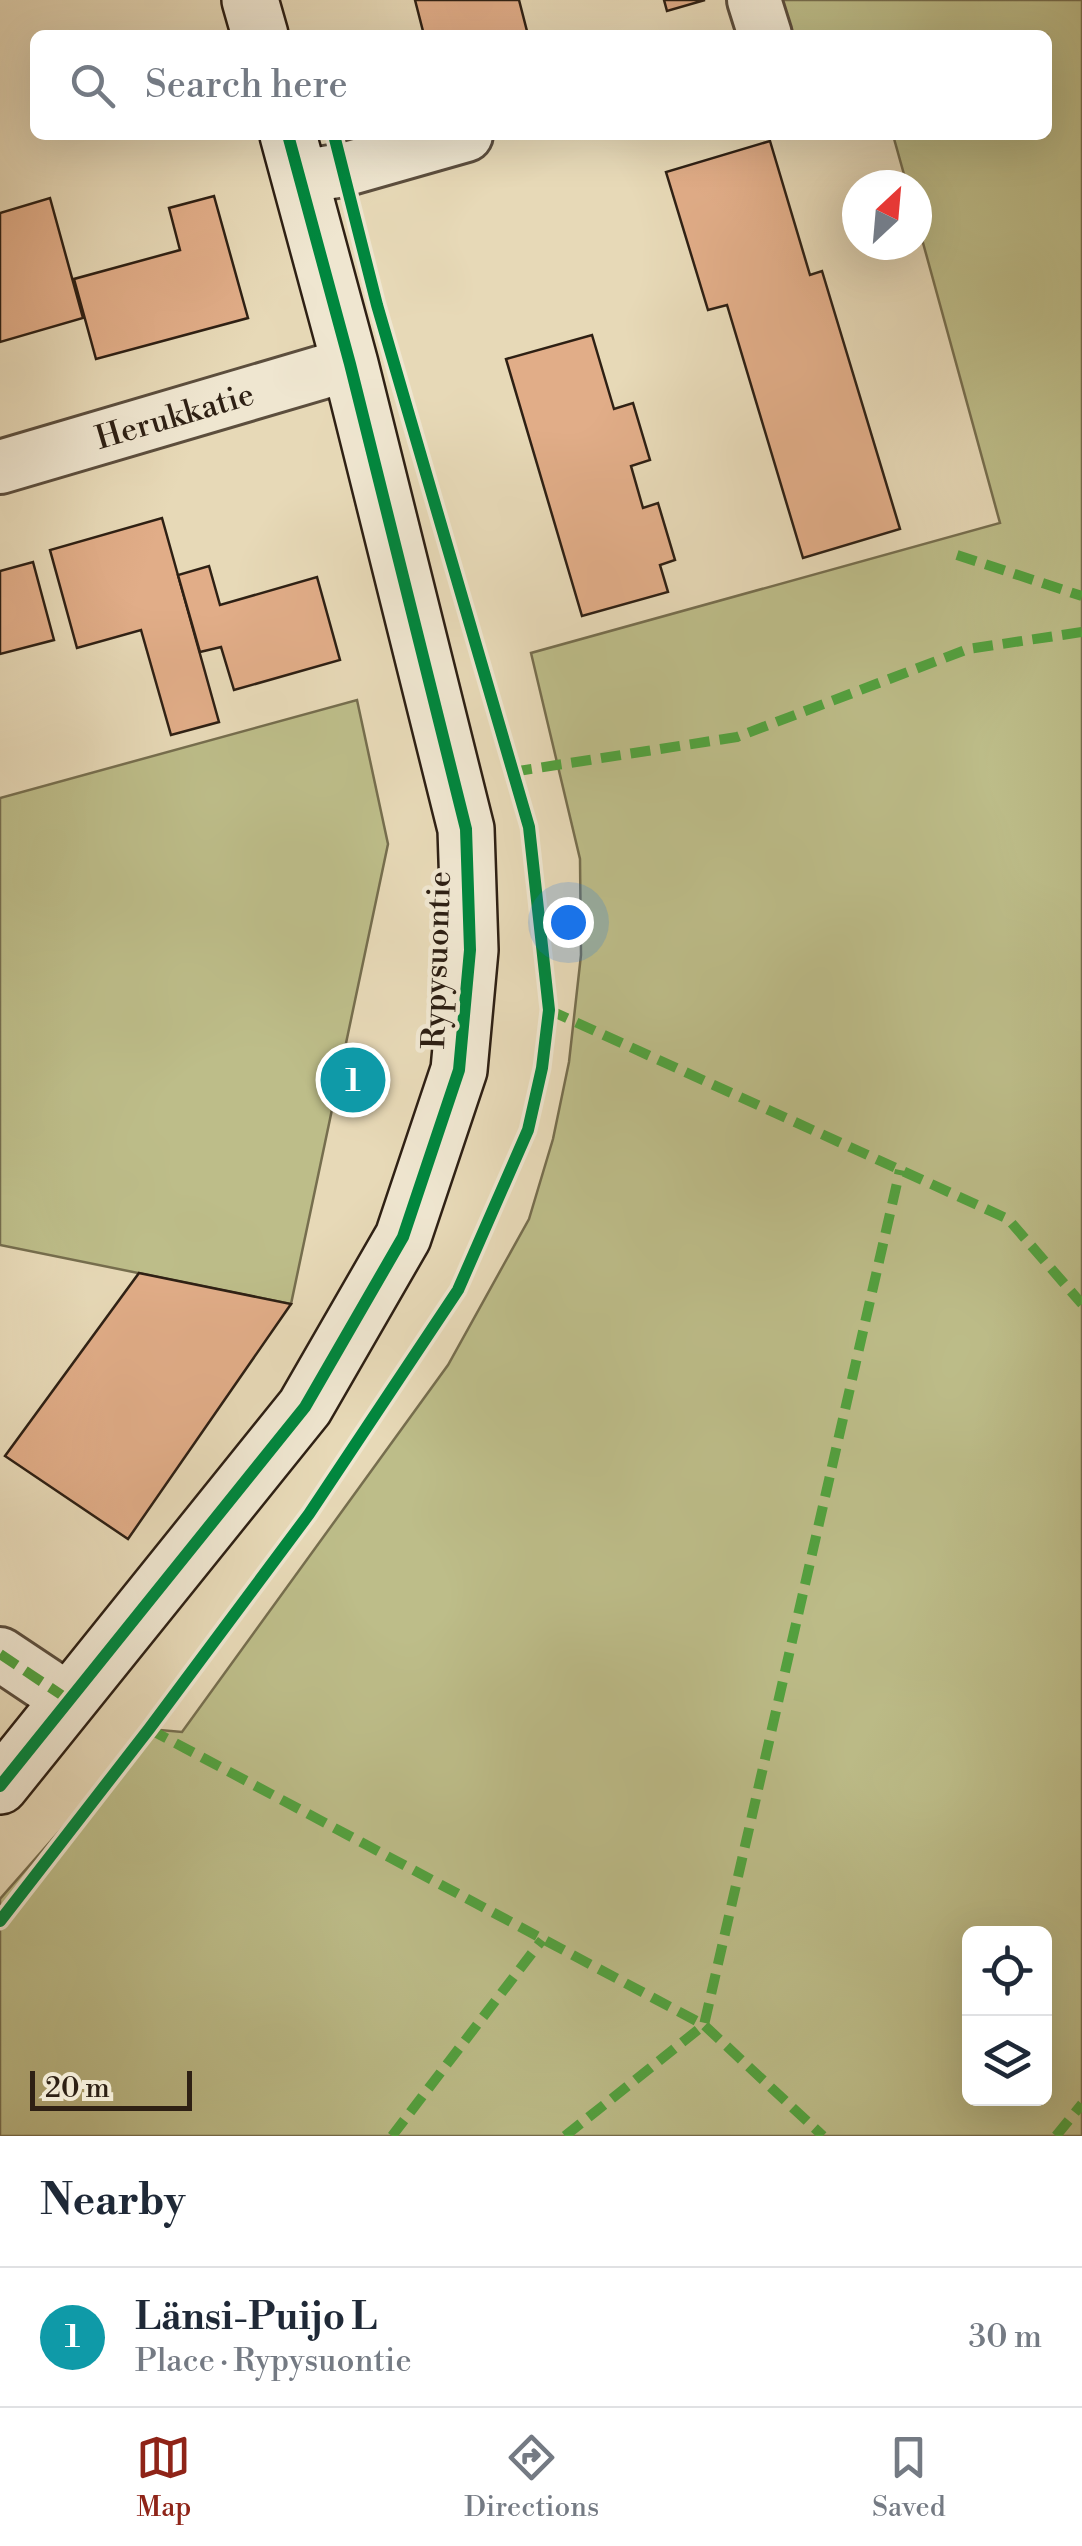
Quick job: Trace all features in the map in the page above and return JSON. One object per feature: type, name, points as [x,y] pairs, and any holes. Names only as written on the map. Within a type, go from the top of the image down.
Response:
[{"type":"street","points":[[250,0],[259,30]]},
{"type":"street","points":[[754,0],[763,30]]},
{"type":"street","points":[[294,156],[344,170],[449,140]]},
{"type":"street","name":"Rypysuontie","points":[[0,1786],[305,1407],[403,1237],[459,1070],[470,950],[466,830],[294,156]]},
{"type":"street","name":"Herukkatie","points":[[0,467],[350,364]]},
{"type":"street","points":[[0,1654],[69,1700]]},
{"type":"green space","points":[[781,0],[1082,0],[1082,2136],[0,2136],[0,1899],[149,1729],[182,1732],[448,1365],[529,1219],[553,1139],[569,1062],[581,955],[580,859],[531,653],[1000,523],[928,260],[932,260],[932,170],[903,170],[894,140],[1052,140],[1052,30],[789,30]]},
{"type":"green space","points":[[357,700],[388,844],[291,1304],[0,1245],[0,798]]},
{"type":"building","points":[[415,0],[519,0],[527,30],[423,30]]},
{"type":"building","points":[[664,0],[705,0],[667,11]]},
{"type":"building","points":[[770,141],[810,275],[822,271],[900,529],[803,558],[727,305],[708,310],[666,172]]},
{"type":"building","points":[[214,196],[248,318],[96,359],[74,279],[180,250],[169,208]]},
{"type":"building","points":[[50,198],[83,318],[0,342],[0,213]]},
{"type":"building","points":[[592,335],[614,409],[633,403],[650,460],[631,466],[643,508],[658,503],[675,560],[660,565],[668,592],[582,616],[506,359]]},
{"type":"building","points":[[162,518],[219,722],[171,735],[141,630],[77,648],[50,550]]},
{"type":"building","points":[[33,562],[54,640],[0,654],[0,571]]},
{"type":"building","points":[[209,566],[220,605],[317,577],[340,660],[234,690],[221,647],[200,652],[178,575]]},
{"type":"building","points":[[351,1061],[366,1064],[355,1099],[341,1095]]},
{"type":"building","points":[[139,1273],[291,1304],[128,1539],[5,1456]]},
{"type":"marked path","points":[[957,555],[1082,596]]},
{"type":"marked path","points":[[512,772],[737,737],[968,649],[1082,632]]},
{"type":"marked path","points":[[549,1010],[1008,1219],[1082,1304]]},
{"type":"marked path","points":[[565,2136],[704,2025],[900,1170]]},
{"type":"marked path","points":[[0,1654],[69,1700]]},
{"type":"marked path","points":[[149,1729],[704,2025],[823,2136]]},
{"type":"marked path","points":[[392,2136],[542,1940]]},
{"type":"marked path","points":[[1056,2136],[1082,2104]]},
{"type":"cycle path","points":[[0,1786],[305,1407],[403,1237],[459,1070],[470,950],[466,829],[350,364],[289,140]]},
{"type":"cycle path","points":[[0,1921],[309,1514],[458,1290],[528,1130],[542,1068],[549,1010],[529,827],[377,305],[335,140]]},
{"type":"place","name":"Länsi-Puijo L","points":[[353,1080]]}]
